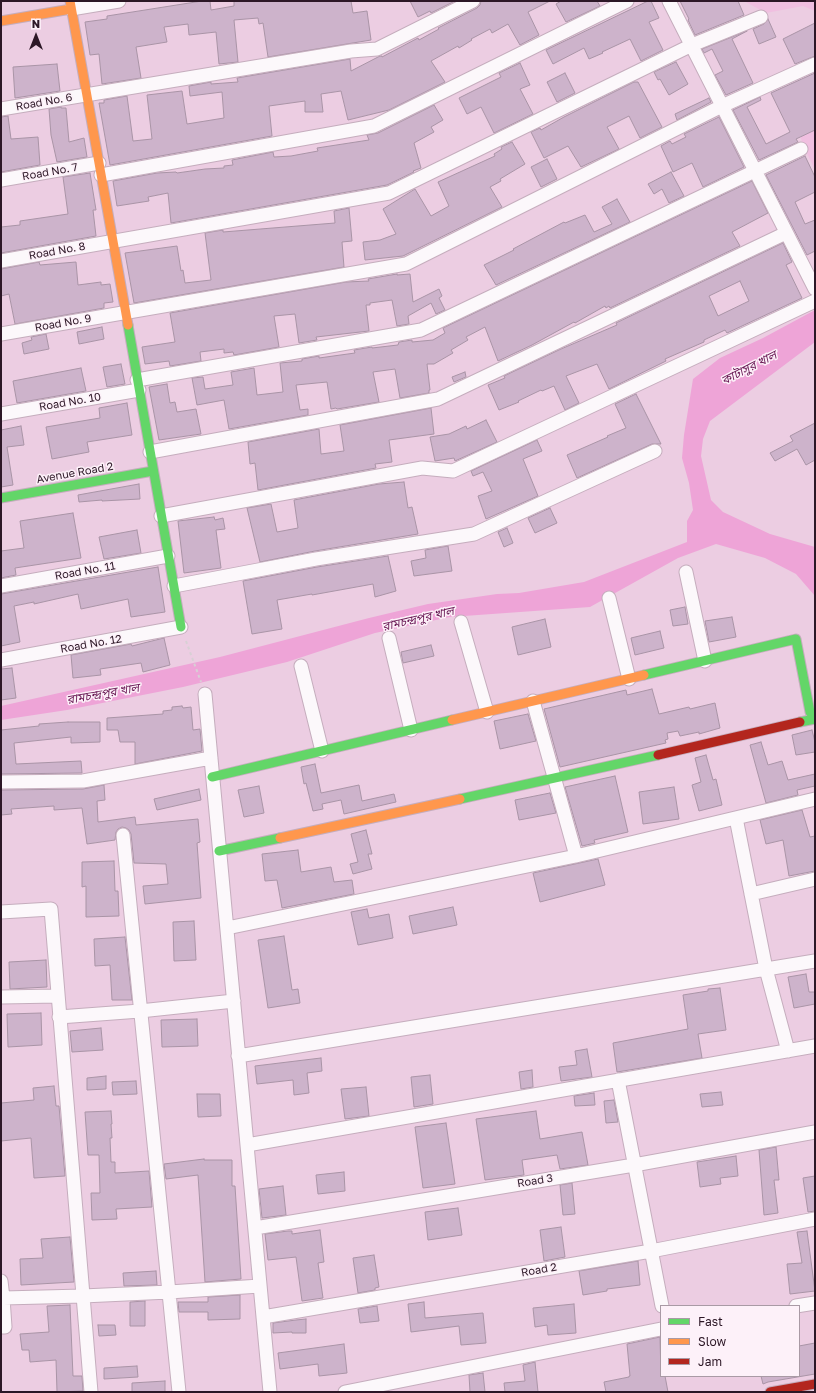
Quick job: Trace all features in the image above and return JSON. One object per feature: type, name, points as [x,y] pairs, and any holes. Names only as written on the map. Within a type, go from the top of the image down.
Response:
[{"type":"street","points":[[1,21],[71,5],[119,1]]},
{"type":"street","name":"Road No. 6","points":[[1,109],[351,51],[377,49],[473,1]]},
{"type":"street","name":"Road No. 7","points":[[1,180],[100,169],[374,126],[627,1]]},
{"type":"street","points":[[669,1],[815,290]]},
{"type":"street","points":[[71,5],[181,627]]},
{"type":"street","name":"Road No. 8","points":[[1,261],[390,193],[692,45],[761,16]]},
{"type":"street","name":"Road No. 9","points":[[1,334],[406,264],[722,106],[815,64]]},
{"type":"street","name":"Road No. 10","points":[[1,414],[138,385],[421,330],[801,149]]},
{"type":"street","points":[[150,452],[438,399],[786,233]]},
{"type":"street","points":[[161,516],[422,468],[453,471],[815,301]]},
{"type":"street","points":[[174,586],[316,559],[474,534],[655,451]]},
{"type":"street","name":"Avenue Road 2","points":[[1,498],[153,471]]},
{"type":"street","name":"Road No. 11","points":[[1,586],[168,556]]},
{"type":"street","points":[[686,572],[705,661]]},
{"type":"street","points":[[609,598],[628,678]]},
{"type":"street","points":[[461,622],[487,712]]},
{"type":"street","name":"Road No. 12","points":[[1,660],[181,627]]},
{"type":"street","points":[[389,638],[411,730]]},
{"type":"street","points":[[212,777],[796,639],[810,712],[815,718],[555,778],[219,851]]},
{"type":"street","points":[[301,666],[322,751]]},
{"type":"street","points":[[205,694],[270,1392]]},
{"type":"street","points":[[534,701],[576,856]]},
{"type":"street","points":[[1,782],[83,781],[211,758]]},
{"type":"street","points":[[227,928],[576,856],[815,799]]},
{"type":"street","points":[[736,818],[766,969],[788,1051]]},
{"type":"street","points":[[123,835],[179,1392]]},
{"type":"street","points":[[751,894],[815,879]]},
{"type":"street","points":[[1,912],[51,909],[91,1392]]},
{"type":"street","points":[[238,1056],[815,961]]},
{"type":"street","points":[[1,997],[58,996]]},
{"type":"street","points":[[59,1017],[140,1011],[234,1001]]},
{"type":"street","points":[[247,1145],[815,1046]]},
{"type":"street","points":[[618,1080],[662,1305]]},
{"type":"street","name":"Road 3","points":[[255,1228],[634,1165],[815,1132]]},
{"type":"street","name":"Road 2","points":[[263,1317],[651,1251],[815,1219]]},
{"type":"street","points":[[1,1281],[4,1327],[1,1327]]},
{"type":"street","points":[[3,1298],[169,1292],[260,1286]]},
{"type":"street","points":[[800,1305],[815,1303]]},
{"type":"street","points":[[345,1392],[660,1329]]},
{"type":"street","points":[[770,1392],[815,1384]]},
{"type":"path","points":[[190,650],[205,694]]},
{"type":"shaded area","points":[[744,1],[815,1],[815,11],[803,6],[766,13]]},
{"type":"shaded area","points":[[815,74],[815,170],[803,145],[785,88]]},
{"type":"water","points":[[815,310],[815,342],[710,421],[703,439],[701,456],[711,500],[723,512],[770,534],[815,547],[815,596],[796,574],[765,558],[716,544],[678,558],[590,607],[450,617],[375,633],[287,662],[183,687],[67,710],[1,720],[1,706],[220,657],[428,604],[497,594],[519,593],[584,582],[687,542],[687,521],[693,510],[689,483],[682,458],[693,379],[720,358],[763,338]]},
{"type":"building","points":[[210,1],[211,10],[234,6],[234,1],[351,1],[353,13],[367,11],[371,40],[268,57],[263,23],[259,24],[258,18],[234,20],[238,62],[219,64],[216,32],[189,35],[188,24],[164,27],[167,42],[136,47],[141,78],[102,84],[99,54],[90,55],[85,22],[107,19],[107,16]]},
{"type":"building","points":[[410,1],[455,1],[431,13],[430,11],[418,17]]},
{"type":"building","points":[[481,1],[550,1],[528,12],[539,35],[520,45],[508,24],[492,33],[490,29],[471,39],[472,40],[459,48],[458,46],[431,61],[445,82],[389,110],[348,120],[341,91],[321,94],[323,112],[305,112],[305,101],[269,106],[272,136],[110,165],[99,103],[104,103],[104,100],[127,96],[133,141],[152,139],[147,95],[182,91],[187,124],[224,118],[222,92],[190,96],[189,86],[211,82],[211,84],[238,82],[237,78],[350,59],[351,71],[418,38],[419,40],[439,29],[438,28],[477,8]]},
{"type":"building","points":[[561,1],[597,1],[600,6],[566,22],[556,4]]},
{"type":"building","points":[[648,1],[651,1],[659,18],[649,22],[663,50],[641,61],[630,39],[589,59],[584,48],[553,64],[546,50]]},
{"type":"building","points":[[680,1],[738,1],[744,15],[695,35]]},
{"type":"building","points":[[768,19],[776,37],[759,44],[753,29],[764,24]]},
{"type":"building","points":[[815,23],[815,56],[795,64],[783,39]]},
{"type":"building","points":[[747,31],[732,39],[753,83],[726,95],[715,75],[723,71],[712,49],[704,53],[702,49]]},
{"type":"building","points":[[676,62],[688,84],[669,95],[660,79],[658,80],[654,72]]},
{"type":"building","points":[[520,63],[530,85],[520,89],[533,114],[494,133],[481,107],[467,114],[459,98],[501,77],[499,73]]},
{"type":"building","points":[[57,64],[60,91],[15,98],[13,67]]},
{"type":"building","points":[[565,73],[575,93],[557,102],[547,82]]},
{"type":"building","points":[[815,73],[815,130],[796,139],[798,142],[759,160],[733,110],[760,97],[761,100],[747,107],[766,144],[790,132],[771,93]]},
{"type":"building","points":[[634,82],[638,82],[662,127],[640,138],[629,116],[607,127],[619,149],[581,167],[568,146],[544,158],[531,132],[540,128],[541,130]]},
{"type":"building","points":[[709,98],[711,102],[677,120],[675,114]]},
{"type":"building","points":[[434,105],[443,120],[431,127],[434,132],[414,143],[421,168],[387,185],[171,223],[168,193],[148,197],[149,201],[117,206],[113,181],[157,173],[177,173],[224,168],[224,166],[233,165],[232,160],[273,152],[274,157],[291,156],[318,151],[317,148],[369,140],[367,135],[378,133]]},
{"type":"building","points":[[61,107],[66,108],[69,142],[84,138],[87,157],[57,162],[51,135],[49,109]]},
{"type":"building","points":[[8,116],[11,139],[38,137],[40,165],[1,172],[1,117]]},
{"type":"building","points":[[719,117],[744,167],[703,187],[692,163],[673,172],[661,146],[670,141],[672,144],[686,137],[684,134]]},
{"type":"building","points":[[512,142],[525,164],[490,187],[502,207],[403,256],[365,260],[363,242],[380,240],[396,234],[383,209],[415,189],[431,216],[449,206],[438,182],[495,156],[494,154],[502,149],[501,147]]},
{"type":"building","points":[[805,156],[815,177],[815,192],[795,202],[805,224],[815,220],[815,251],[807,255],[766,175]]},
{"type":"building","points":[[547,159],[557,179],[541,187],[531,167]]},
{"type":"building","points":[[671,172],[684,196],[669,203],[662,189],[654,194],[648,184]]},
{"type":"building","points":[[90,173],[96,210],[93,210],[96,236],[1,253],[1,227],[20,225],[20,221],[68,214],[63,177]]},
{"type":"building","points":[[752,181],[768,213],[732,232],[740,246],[610,308],[609,306],[606,308],[605,306],[575,323],[574,322],[532,345],[498,361],[485,327],[466,337],[468,340],[451,350],[453,353],[434,364],[427,364],[430,390],[429,393],[400,398],[395,369],[373,372],[379,402],[337,409],[331,409],[327,382],[296,385],[300,410],[308,409],[308,415],[229,429],[224,400],[197,405],[192,378],[203,377],[205,389],[233,385],[231,372],[254,368],[257,395],[283,392],[280,363],[302,361],[302,359],[319,356],[319,358],[355,353],[354,350],[398,345],[399,342],[412,340],[412,342],[433,340],[445,333],[443,328]]},
{"type":"building","points":[[617,199],[630,222],[496,285],[484,265],[564,222],[565,223],[585,215],[594,232],[612,224],[602,207]]},
{"type":"building","points":[[349,208],[352,241],[342,242],[344,267],[134,303],[125,253],[177,246],[181,271],[183,270],[185,283],[211,280],[205,233],[223,230],[223,232],[335,223],[334,211]]},
{"type":"building","points":[[783,243],[792,262],[786,265],[802,298],[727,333],[725,330],[704,340],[704,342],[665,359],[666,361],[609,389],[597,364],[566,376],[579,403],[565,410],[554,386],[542,391],[541,390],[518,401],[519,402],[499,410],[488,385],[505,378],[504,376],[561,349],[617,325],[616,323]],"holes":[[[740,281],[749,301],[718,316],[709,296]]]},
{"type":"building","points":[[39,262],[40,265],[76,262],[78,285],[101,282],[101,285],[110,284],[113,302],[104,303],[104,308],[15,324],[9,294],[1,296],[1,269]]},
{"type":"building","points":[[397,274],[410,274],[413,302],[439,289],[442,296],[439,298],[445,310],[436,314],[431,303],[408,316],[409,324],[397,326],[392,300],[370,303],[370,305],[366,305],[369,331],[316,337],[317,340],[299,343],[295,314],[274,316],[279,347],[234,355],[233,352],[224,353],[224,349],[200,352],[201,361],[170,366],[169,361],[145,364],[142,347],[175,342],[170,313],[346,282],[369,281],[368,279]]},
{"type":"building","points":[[102,327],[104,339],[79,344],[77,332]]},
{"type":"building","points":[[46,334],[49,349],[24,354],[22,343],[32,340],[31,337]]},
{"type":"building","points":[[121,364],[125,384],[107,387],[103,367]]},
{"type":"building","points":[[81,368],[86,391],[17,403],[13,381]]},
{"type":"building","points":[[465,372],[466,377],[454,382],[452,377]]},
{"type":"building","points":[[167,384],[170,403],[175,402],[177,412],[196,409],[201,434],[159,440],[149,387]]},
{"type":"building","points":[[636,394],[661,444],[652,444],[577,478],[567,455],[626,428],[615,404]]},
{"type":"building","points":[[127,403],[132,435],[87,442],[89,452],[52,459],[46,427],[100,418],[99,408]]},
{"type":"building","points":[[431,408],[434,434],[389,440],[392,462],[375,464],[376,468],[258,490],[255,463],[250,464],[248,442],[319,429],[321,454],[344,451],[340,425]]},
{"type":"building","points":[[486,420],[497,442],[455,461],[454,458],[435,461],[430,437],[449,434],[466,426],[467,429]]},
{"type":"building","points":[[815,423],[815,460],[806,465],[797,449],[775,461],[770,453],[793,441],[790,436]]},
{"type":"building","points":[[21,426],[24,445],[7,447],[13,485],[1,487],[1,430]]},
{"type":"building","points":[[537,440],[542,451],[523,459],[538,496],[486,519],[478,496],[492,491],[483,472],[473,476],[471,471]]},
{"type":"building","points":[[404,482],[408,508],[412,507],[418,534],[315,551],[260,562],[247,508],[271,504],[277,532],[298,528],[294,500],[379,484]]},
{"type":"building","points":[[139,484],[140,499],[79,502],[78,495]]},
{"type":"building","points":[[550,508],[557,523],[535,533],[528,518]]},
{"type":"building","points":[[73,513],[81,558],[15,568],[16,575],[1,578],[1,551],[24,548],[20,521]]},
{"type":"building","points":[[214,517],[215,520],[223,518],[225,529],[216,530],[221,568],[184,573],[178,521]]},
{"type":"building","points":[[507,528],[513,543],[504,547],[498,532]]},
{"type":"building","points":[[137,530],[141,553],[104,559],[99,537]]},
{"type":"building","points":[[448,546],[452,571],[414,576],[411,561],[426,558],[425,550]]},
{"type":"building","points":[[388,556],[396,591],[375,597],[373,584],[277,600],[282,629],[252,634],[243,581],[317,567]]},
{"type":"building","points":[[158,567],[165,612],[131,617],[128,599],[81,609],[78,594],[34,604],[34,602],[14,606],[20,642],[1,646],[1,594]]},
{"type":"building","points":[[685,607],[688,624],[673,626],[670,610]]},
{"type":"building","points":[[732,617],[736,637],[709,642],[705,621]]},
{"type":"building","points":[[545,619],[551,647],[518,655],[512,627]]},
{"type":"building","points":[[660,631],[664,648],[635,655],[631,638]]},
{"type":"building","points":[[164,638],[170,665],[143,672],[141,663],[100,669],[101,675],[73,678],[71,655],[131,644],[132,646]]},
{"type":"building","points":[[431,645],[434,656],[403,663],[401,652]]},
{"type":"building","points":[[12,668],[16,698],[1,700],[1,669]]},
{"type":"building","points":[[652,689],[659,714],[715,703],[720,728],[699,734],[699,732],[680,736],[678,731],[667,733],[668,739],[665,740],[666,743],[560,767],[544,709],[626,690],[627,695]]},
{"type":"building","points":[[182,706],[183,708],[191,707],[193,730],[200,729],[202,751],[135,764],[135,742],[120,742],[118,730],[107,730],[107,718],[163,714],[163,711],[172,710],[172,707]]},
{"type":"building","points":[[528,714],[536,741],[500,749],[494,721]]},
{"type":"building","points":[[100,722],[100,742],[71,743],[71,737],[14,743],[16,764],[81,761],[82,773],[1,774],[1,730],[39,726],[39,724]]},
{"type":"building","points":[[812,730],[815,742],[815,752],[796,755],[792,735]]},
{"type":"building","points":[[761,742],[768,765],[782,761],[788,780],[815,774],[815,786],[797,790],[798,795],[766,803],[750,745]]},
{"type":"building","points":[[706,755],[713,780],[716,779],[722,805],[699,811],[692,785],[701,782],[695,758]]},
{"type":"building","points":[[315,764],[321,793],[359,785],[362,801],[394,794],[396,802],[344,814],[341,800],[322,804],[323,809],[313,811],[306,783],[304,784],[301,767]]},
{"type":"building","points":[[615,776],[628,832],[594,840],[595,843],[582,846],[565,787]]},
{"type":"building","points":[[104,785],[105,800],[97,801],[98,822],[135,817],[136,825],[198,819],[200,842],[197,843],[201,898],[145,904],[143,886],[168,884],[166,864],[134,863],[131,834],[126,828],[122,827],[118,829],[115,840],[87,844],[82,808],[54,810],[54,806],[11,809],[12,814],[1,815],[1,790],[83,789]]},
{"type":"building","points":[[259,786],[264,813],[244,817],[238,790]]},
{"type":"building","points":[[674,787],[679,819],[643,824],[639,792]]},
{"type":"building","points":[[199,789],[201,800],[157,810],[154,799]]},
{"type":"building","points":[[550,793],[556,813],[519,820],[515,800]]},
{"type":"building","points":[[802,810],[810,837],[815,836],[815,871],[789,876],[783,840],[766,844],[760,820]]},
{"type":"building","points":[[366,830],[372,854],[368,854],[372,869],[353,874],[350,864],[358,862],[351,834]]},
{"type":"building","points":[[298,850],[301,872],[331,867],[334,882],[352,880],[354,894],[282,908],[277,880],[265,881],[262,854]]},
{"type":"building","points":[[598,859],[605,885],[540,902],[533,873]]},
{"type":"building","points":[[114,861],[115,891],[118,891],[119,916],[86,917],[86,886],[82,887],[82,862]]},
{"type":"building","points":[[453,907],[457,925],[413,934],[409,916]]},
{"type":"building","points":[[367,909],[369,918],[389,914],[393,938],[358,945],[351,912]]},
{"type":"building","points":[[194,921],[196,960],[174,961],[173,922]]},
{"type":"building","points":[[284,936],[292,990],[298,989],[300,1003],[268,1008],[258,940]]},
{"type":"building","points":[[125,937],[132,1000],[112,1000],[110,965],[95,966],[94,939]]},
{"type":"building","points":[[46,960],[47,987],[10,989],[9,962]]},
{"type":"building","points":[[806,974],[809,992],[815,992],[815,1004],[794,1008],[788,977]]},
{"type":"building","points":[[720,988],[726,1030],[698,1034],[702,1058],[617,1072],[613,1043],[688,1029],[683,995],[708,991],[708,989]]},
{"type":"building","points":[[41,1013],[42,1045],[8,1047],[7,1014]]},
{"type":"building","points":[[197,1019],[198,1046],[162,1047],[161,1020]]},
{"type":"building","points":[[101,1028],[103,1050],[72,1052],[70,1031]]},
{"type":"building","points":[[587,1049],[592,1077],[561,1081],[559,1067],[577,1065],[575,1051]]},
{"type":"building","points":[[321,1058],[322,1071],[307,1073],[309,1093],[294,1095],[293,1080],[257,1084],[255,1066]]},
{"type":"building","points":[[532,1070],[533,1087],[521,1089],[519,1072]]},
{"type":"building","points":[[430,1075],[433,1104],[414,1107],[411,1077]]},
{"type":"building","points":[[106,1076],[106,1089],[87,1090],[87,1078]]},
{"type":"building","points":[[136,1081],[137,1094],[113,1095],[112,1082]]},
{"type":"building","points":[[54,1086],[56,1106],[59,1106],[65,1176],[34,1178],[31,1138],[1,1141],[1,1103],[34,1100],[33,1088]]},
{"type":"building","points":[[366,1087],[369,1116],[345,1119],[341,1089]]},
{"type":"building","points":[[721,1092],[723,1105],[702,1107],[700,1094]]},
{"type":"building","points":[[594,1093],[595,1105],[575,1106],[574,1096]]},
{"type":"building","points":[[197,1094],[220,1094],[221,1116],[198,1117]]},
{"type":"building","points":[[614,1100],[618,1122],[606,1123],[604,1101]]},
{"type":"building","points":[[111,1111],[111,1162],[115,1162],[115,1173],[149,1171],[152,1207],[116,1209],[117,1219],[92,1220],[91,1193],[100,1193],[99,1155],[88,1155],[85,1112]]},
{"type":"building","points":[[536,1111],[540,1139],[582,1132],[588,1165],[560,1169],[557,1155],[522,1160],[524,1175],[485,1180],[476,1119]]},
{"type":"building","points":[[446,1123],[455,1184],[423,1188],[415,1127]]},
{"type":"building","points":[[776,1147],[779,1180],[774,1180],[778,1213],[764,1215],[759,1150]]},
{"type":"building","points":[[736,1156],[738,1176],[720,1178],[721,1184],[700,1187],[697,1162]]},
{"type":"building","points":[[204,1159],[232,1160],[232,1186],[235,1186],[241,1279],[205,1282],[198,1175],[166,1179],[164,1164]]},
{"type":"building","points":[[344,1172],[345,1191],[318,1194],[316,1175]]},
{"type":"building","points":[[815,1176],[815,1211],[808,1212],[803,1178]]},
{"type":"building","points":[[572,1183],[575,1214],[563,1215],[560,1185]]},
{"type":"building","points":[[283,1186],[286,1215],[262,1218],[259,1189]]},
{"type":"building","points":[[458,1208],[462,1235],[428,1240],[425,1212]]},
{"type":"building","points":[[561,1227],[565,1257],[544,1261],[540,1230]]},
{"type":"building","points":[[320,1230],[324,1262],[318,1263],[323,1298],[302,1301],[296,1257],[268,1260],[265,1234],[292,1231],[292,1234]]},
{"type":"building","points":[[807,1231],[815,1291],[790,1294],[787,1264],[802,1263],[797,1232]]},
{"type":"building","points":[[70,1237],[74,1282],[21,1285],[20,1259],[43,1258],[41,1239]]},
{"type":"building","points":[[374,1255],[379,1287],[375,1288],[375,1290],[358,1293],[353,1258]]},
{"type":"building","points":[[638,1261],[640,1285],[607,1289],[607,1291],[583,1295],[579,1271]]},
{"type":"building","points":[[156,1271],[157,1285],[124,1286],[123,1273]]},
{"type":"building","points":[[240,1295],[240,1319],[208,1320],[208,1312],[179,1312],[178,1302],[208,1302],[208,1297]]},
{"type":"building","points":[[145,1301],[145,1326],[130,1326],[130,1302]]},
{"type":"building","points":[[424,1302],[425,1318],[483,1313],[486,1343],[461,1345],[459,1326],[411,1332],[408,1304]]},
{"type":"building","points":[[574,1304],[576,1333],[548,1335],[547,1325],[535,1327],[533,1308]]},
{"type":"building","points":[[70,1305],[73,1376],[82,1376],[83,1391],[57,1392],[56,1360],[30,1362],[29,1350],[22,1350],[20,1334],[49,1332],[47,1306]]},
{"type":"building","points":[[377,1306],[379,1321],[360,1323],[358,1309]]},
{"type":"building","points":[[306,1319],[306,1333],[273,1333],[273,1323]]},
{"type":"building","points":[[98,1325],[115,1325],[116,1335],[99,1336]]},
{"type":"building","points":[[660,1337],[660,1377],[665,1377],[668,1392],[606,1392],[604,1382],[630,1376],[627,1344]]},
{"type":"building","points":[[815,1343],[815,1374],[800,1377],[800,1346]]},
{"type":"building","points":[[344,1344],[347,1373],[319,1376],[318,1364],[280,1369],[278,1353]]},
{"type":"building","points":[[535,1362],[538,1392],[505,1392],[504,1383],[525,1381],[523,1365]]},
{"type":"building","points":[[137,1366],[138,1377],[104,1379],[104,1368]]},
{"type":"building","points":[[483,1373],[485,1392],[470,1392],[469,1375]]},
{"type":"building","points":[[761,1377],[797,1377],[768,1382],[763,1384]]},
{"type":"building","points":[[165,1381],[165,1392],[132,1392],[132,1383]]},
{"type":"traffic: fast","points":[[128,325],[181,627]]},
{"type":"traffic: fast","points":[[1,498],[153,471]]},
{"type":"traffic: fast","points":[[644,675],[796,639],[810,712],[815,719],[800,722]]},
{"type":"traffic: fast","points":[[212,777],[452,720]]},
{"type":"traffic: fast","points":[[460,799],[658,755]]},
{"type":"traffic: fast","points":[[219,851],[280,838]]},
{"type":"traffic: slow","points":[[70,1],[128,325]]},
{"type":"traffic: slow","points":[[1,21],[71,9]]},
{"type":"traffic: slow","points":[[452,720],[644,675]]},
{"type":"traffic: slow","points":[[280,838],[460,799]]},
{"type":"traffic: jam","points":[[658,755],[800,722]]},
{"type":"traffic: jam","points":[[770,1392],[815,1384]]},
{"type":"water label","name":"কাটাসুর খাল","points":[[749,368]]},
{"type":"water label","name":"রামচন্দ্রপুর খাল","points":[[418,619]]},
{"type":"water label","name":"রামচন্দ্রপুর খাল","points":[[103,694]]}]
